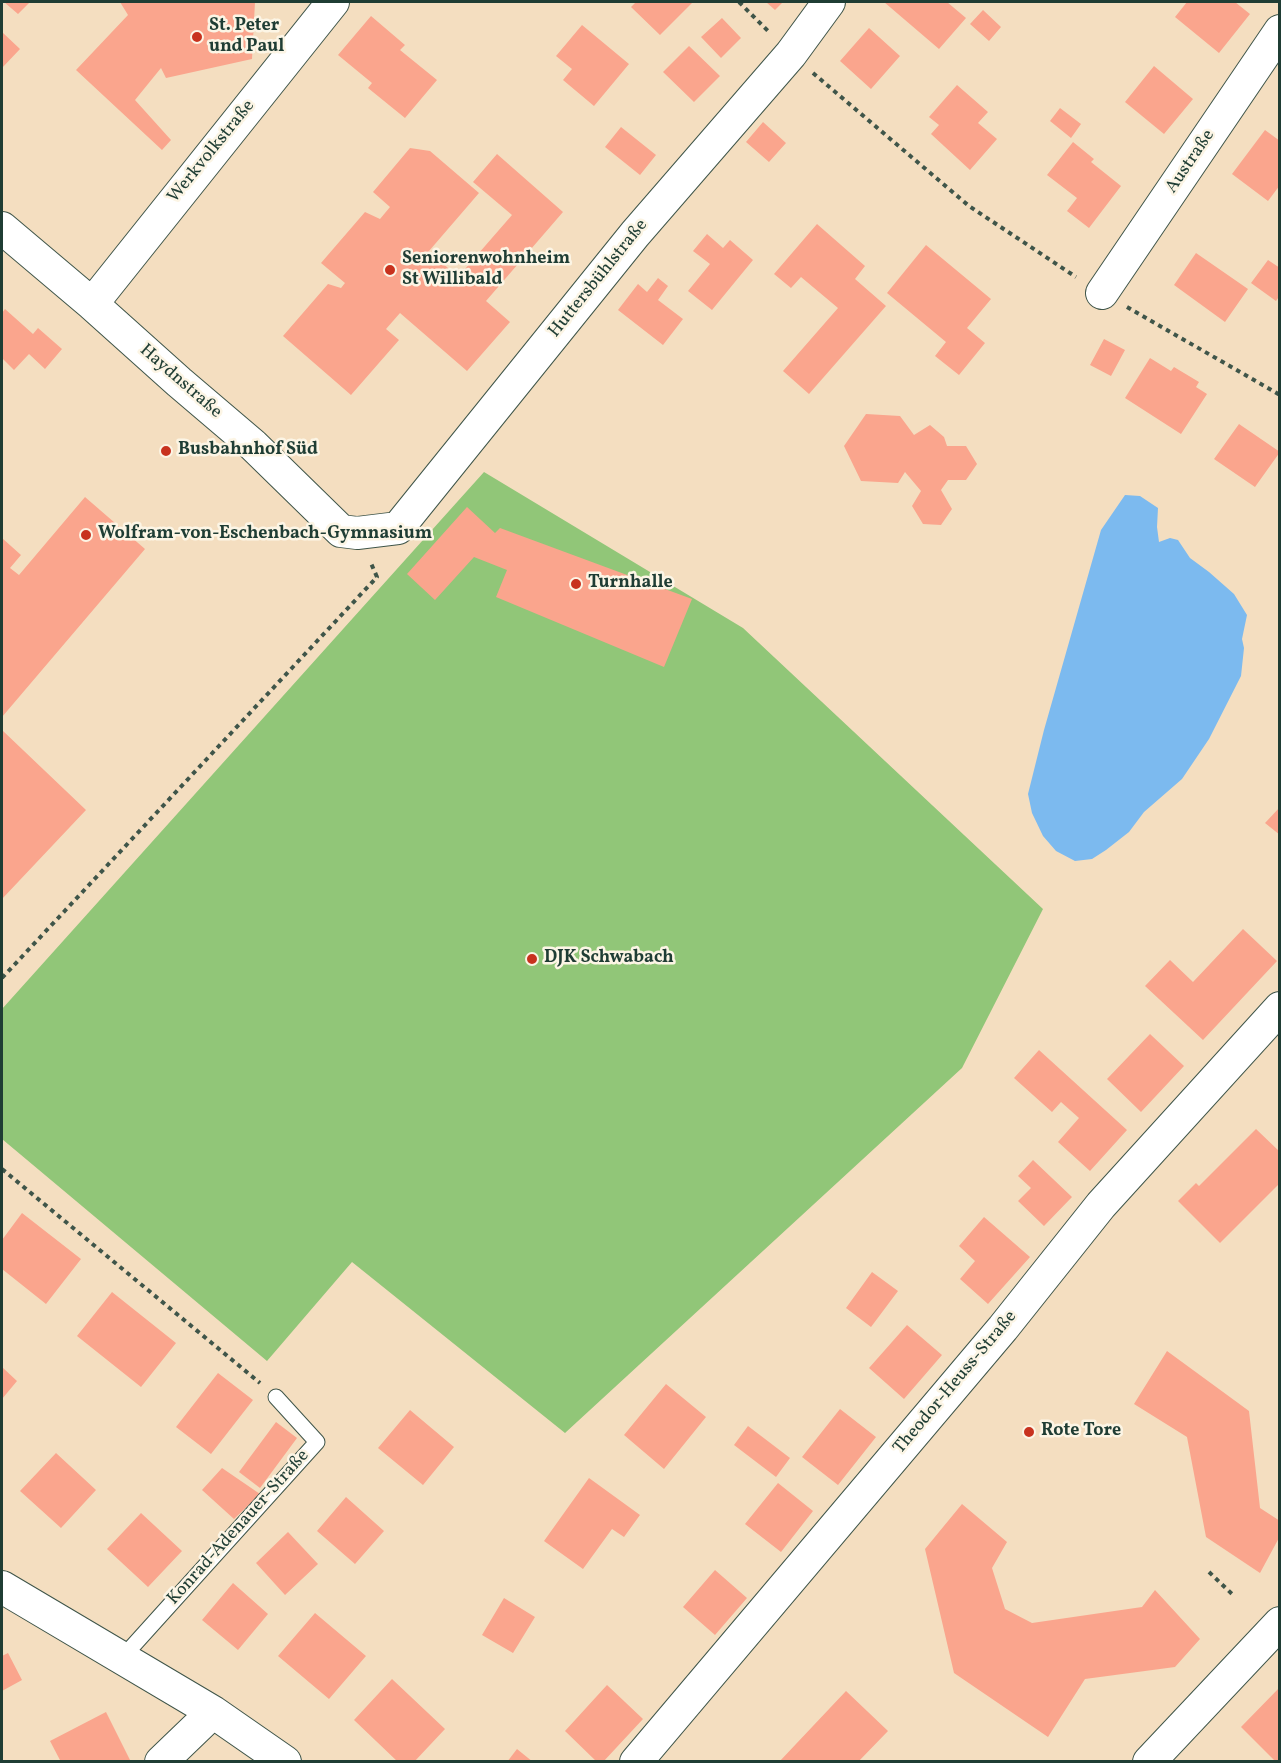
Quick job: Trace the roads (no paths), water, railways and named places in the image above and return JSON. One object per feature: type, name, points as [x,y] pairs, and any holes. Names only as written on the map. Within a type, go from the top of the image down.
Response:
[{"type":"street","name":"Werkvolkstraße","points":[[92,304],[333,2]]},
{"type":"street","name":"Huttersbühlstraße","points":[[357,533],[398,528],[635,234],[791,54],[829,2]]},
{"type":"street","name":"Austraße","points":[[1102,293],[1280,31]]},
{"type":"street","name":"Haydnstraße","points":[[2,228],[253,445],[341,531],[357,533]]},
{"type":"street","name":"Theodor-Heuss-Straße","points":[[636,1761],[1003,1328],[1101,1205],[1280,1008]]},
{"type":"street","points":[[2,1587],[213,1712],[285,1761]]},
{"type":"street","points":[[1149,1761],[1280,1623]]},
{"type":"street","points":[[161,1761],[213,1712]]},
{"type":"lane","name":"Konrad-Adenauer-Straße","points":[[122,1658],[316,1442],[276,1397]]},
{"type":"water","points":[[1125,495],[1140,496],[1158,508],[1159,542],[1170,538],[1178,540],[1190,558],[1234,594],[1247,615],[1242,639],[1244,648],[1241,676],[1209,739],[1182,779],[1144,812],[1129,832],[1106,850],[1092,859],[1075,861],[1056,851],[1043,836],[1032,813],[1028,794],[1101,530]]},
{"type":"place","name":"St. Peter und Paul","points":[[197,37]]},
{"type":"place","name":"Seniorenwohnheim St Willibald","points":[[390,270]]},
{"type":"place","name":"Busbahnhof Süd","points":[[166,451]]},
{"type":"place","name":"Wolfram-von-Eschenbach-Gymnasium","points":[[86,535]]},
{"type":"place","name":"Turnhalle","points":[[576,584]]},
{"type":"place","name":"DJK Schwabach","points":[[532,959]]},
{"type":"place","name":"Rote Tore","points":[[1029,1432]]}]
